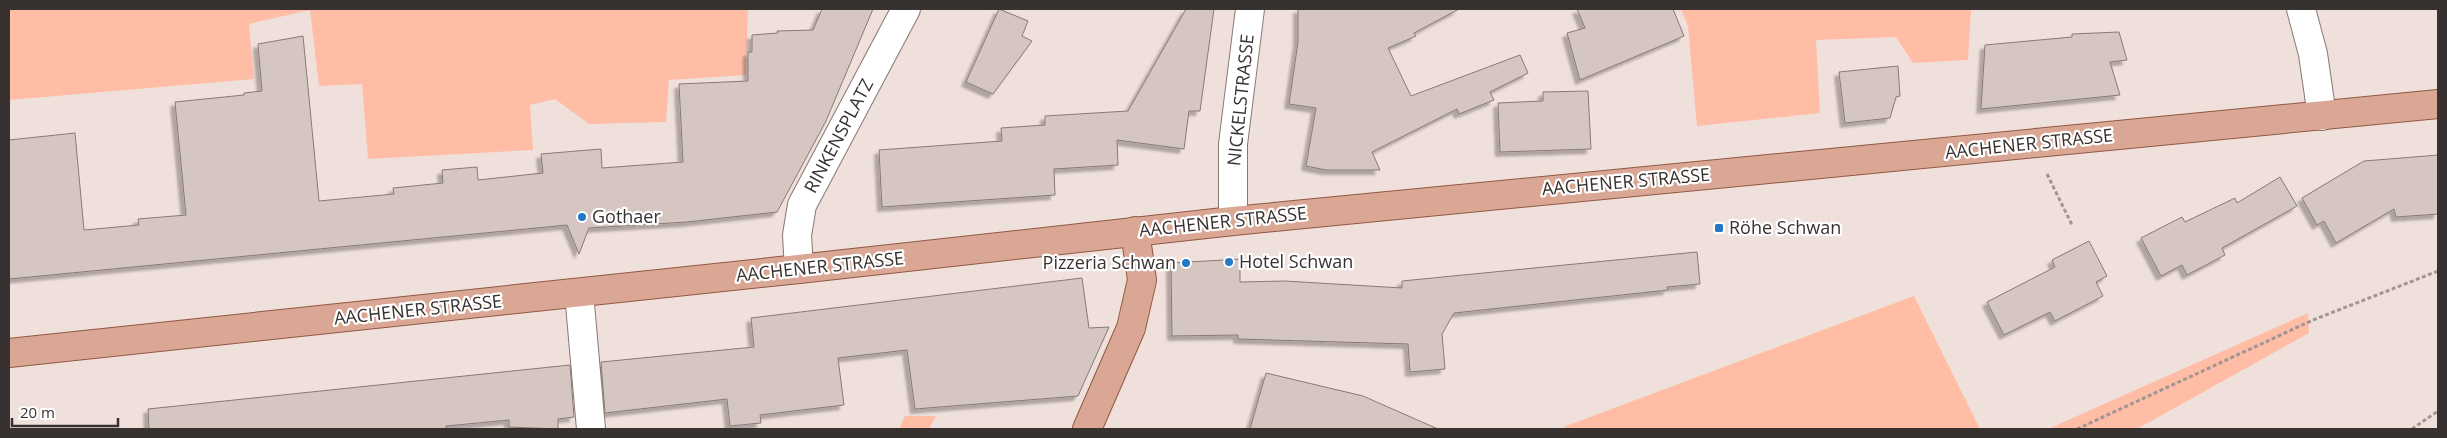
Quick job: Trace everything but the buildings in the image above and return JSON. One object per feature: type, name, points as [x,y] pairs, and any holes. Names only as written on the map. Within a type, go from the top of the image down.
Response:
[{"type":"main road","name":"AACHENER STRASSE","points":[[9,353],[799,270],[1233,220],[2438,104]]},
{"type":"main road","points":[[1087,429],[1131,328],[1142,280],[1135,232]]},
{"type":"street","name":"RINKENSPLATZ","points":[[799,270],[797,235],[802,205],[906,9]]},
{"type":"street","name":"NICKELSTRASSE","points":[[1233,220],[1233,144],[1250,9]]},
{"type":"street","points":[[2301,9],[2313,54],[2322,116]]},
{"type":"street","points":[[579,293],[591,429]]},
{"type":"path","points":[[2047,179],[2072,225]]},
{"type":"path","points":[[2077,429],[2313,320],[2438,271]]},
{"type":"path","points":[[2412,429],[2438,412]]},
{"type":"shaded area","points":[[9,9],[748,9],[746,75],[669,80],[666,122],[589,124],[555,99],[530,105],[533,150],[368,159],[362,84],[319,86],[310,10],[249,24],[254,79],[9,100]]},
{"type":"shaded area","points":[[1681,9],[1971,9],[1968,60],[1913,63],[1896,37],[1816,40],[1820,113],[1697,126],[1688,26]]},
{"type":"shaded area","points":[[1914,296],[1980,429],[1562,429],[1566,426]]},
{"type":"shaded area","points":[[2308,313],[2309,333],[2137,429],[2048,429]]},
{"type":"shaded area","points":[[905,416],[936,416],[929,429],[899,429]]},
{"type":"place","name":"Gothaer","points":[[582,217]]},
{"type":"place","name":"Röhe Schwan","points":[[1719,228]]},
{"type":"place","name":"Hotel Schwan","points":[[1229,262]]},
{"type":"place","name":"Pizzeria Schwan","points":[[1186,263]]}]
